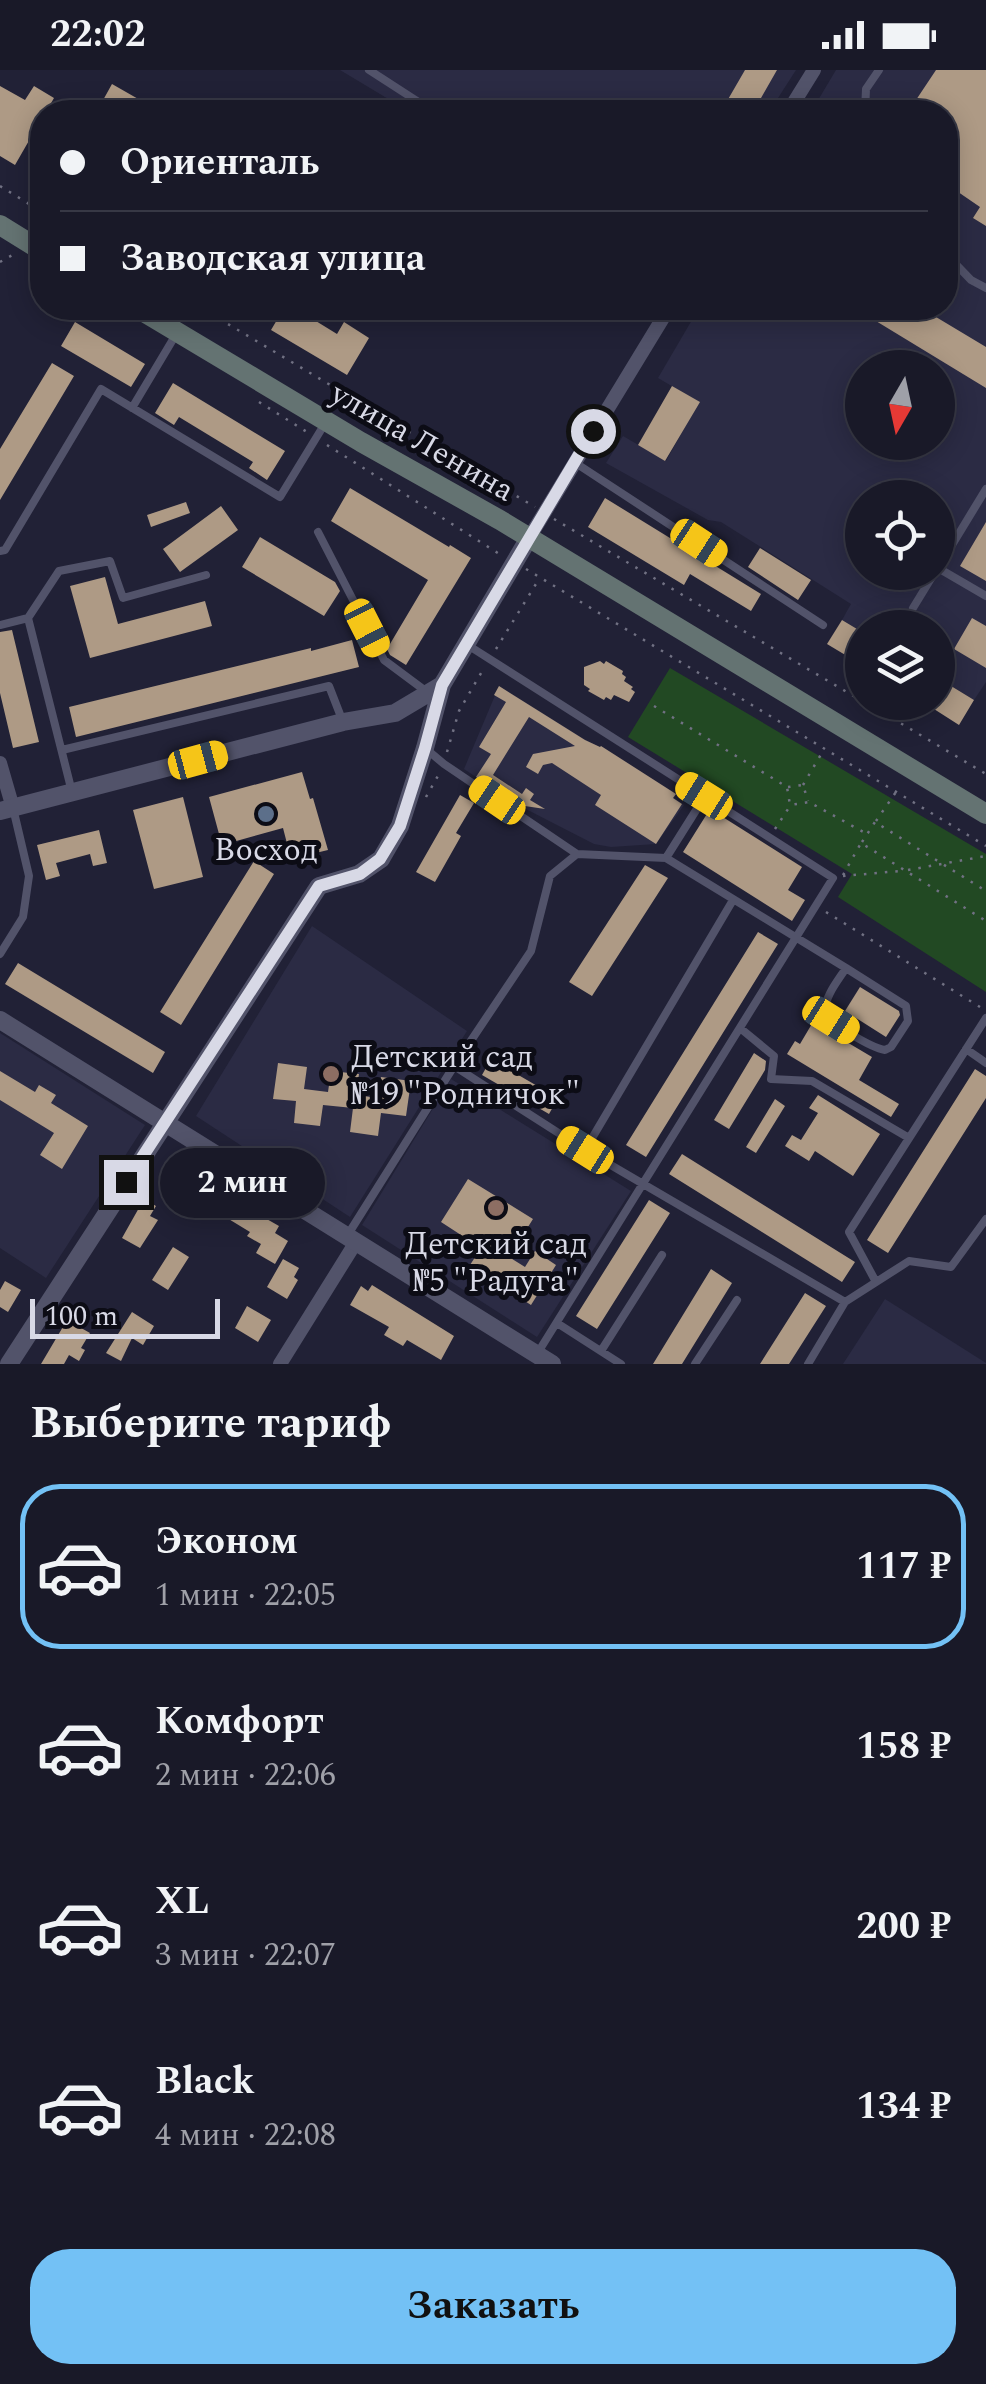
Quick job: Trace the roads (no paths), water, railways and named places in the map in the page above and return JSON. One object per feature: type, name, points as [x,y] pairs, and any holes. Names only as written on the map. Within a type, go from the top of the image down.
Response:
[{"type":"main road","points":[[0,226],[30,244]]},
{"type":"main road","name":"улица Ленина","points":[[150,320],[178,332],[322,430],[529,538],[986,814]]},
{"type":"street","points":[[795,100],[814,70]]},
{"type":"street","points":[[1,770],[6,810],[343,722],[394,713],[434,688],[466,644],[662,320]]},
{"type":"street","points":[[9,1364],[319,886],[360,874],[380,859],[400,826],[425,748],[434,688]]},
{"type":"street","points":[[0,1020],[66,1068],[164,1122],[546,1361]]},
{"type":"street","points":[[280,1364],[351,1239]]},
{"type":"lane","points":[[369,70],[415,100]]},
{"type":"lane","points":[[866,100],[866,89],[878,70]]},
{"type":"lane","points":[[958,267],[970,280],[986,288]]},
{"type":"lane","points":[[132,408],[178,332]]},
{"type":"lane","points":[[0,550],[5,550],[101,390],[280,497],[322,430]]},
{"type":"lane","points":[[574,462],[823,624]]},
{"type":"lane","points":[[955,540],[986,489]]},
{"type":"lane","points":[[318,532],[384,660],[434,688]]},
{"type":"lane","points":[[0,625],[28,618],[58,571],[110,561],[123,598],[206,575]]},
{"type":"lane","points":[[955,579],[986,596]]},
{"type":"lane","points":[[913,608],[924,590]]},
{"type":"lane","points":[[28,618],[72,792]]},
{"type":"lane","points":[[466,644],[770,838],[838,877],[816,906],[557,1324],[546,1361]]},
{"type":"lane","points":[[62,750],[329,686],[343,722]]},
{"type":"lane","points":[[425,748],[577,854],[666,858],[798,936],[906,1006],[908,1021],[886,1050],[875,1048],[831,1020],[826,1012],[826,1002],[846,968]]},
{"type":"lane","points":[[666,858],[704,796]]},
{"type":"lane","points":[[0,954],[23,916],[29,876],[6,810]]},
{"type":"lane","points":[[351,1239],[454,1066],[531,951],[550,876],[577,854]]},
{"type":"lane","points":[[585,1150],[733,900]]},
{"type":"lane","points":[[876,1282],[849,1232],[986,1014]]},
{"type":"lane","points":[[740,1028],[774,1056],[772,1078],[812,1082],[909,1138]]},
{"type":"lane","points":[[966,1049],[986,1063]]},
{"type":"lane","points":[[454,1066],[585,1150],[845,1302]]},
{"type":"lane","points":[[808,1364],[845,1302],[908,1261],[952,1267],[986,1220]]},
{"type":"lane","points":[[601,1351],[662,1256]]},
{"type":"lane","points":[[695,1364],[737,1300]]},
{"type":"lane","points":[[557,1324],[621,1364]]},
{"type":"place","name":"Восход","points":[[266,814]]},
{"type":"place","name":"Детский сад №19 \"Родничок\"","points":[[331,1074]]},
{"type":"place","name":"Детский сад №5 \"Радуга\"","points":[[496,1208]]}]
